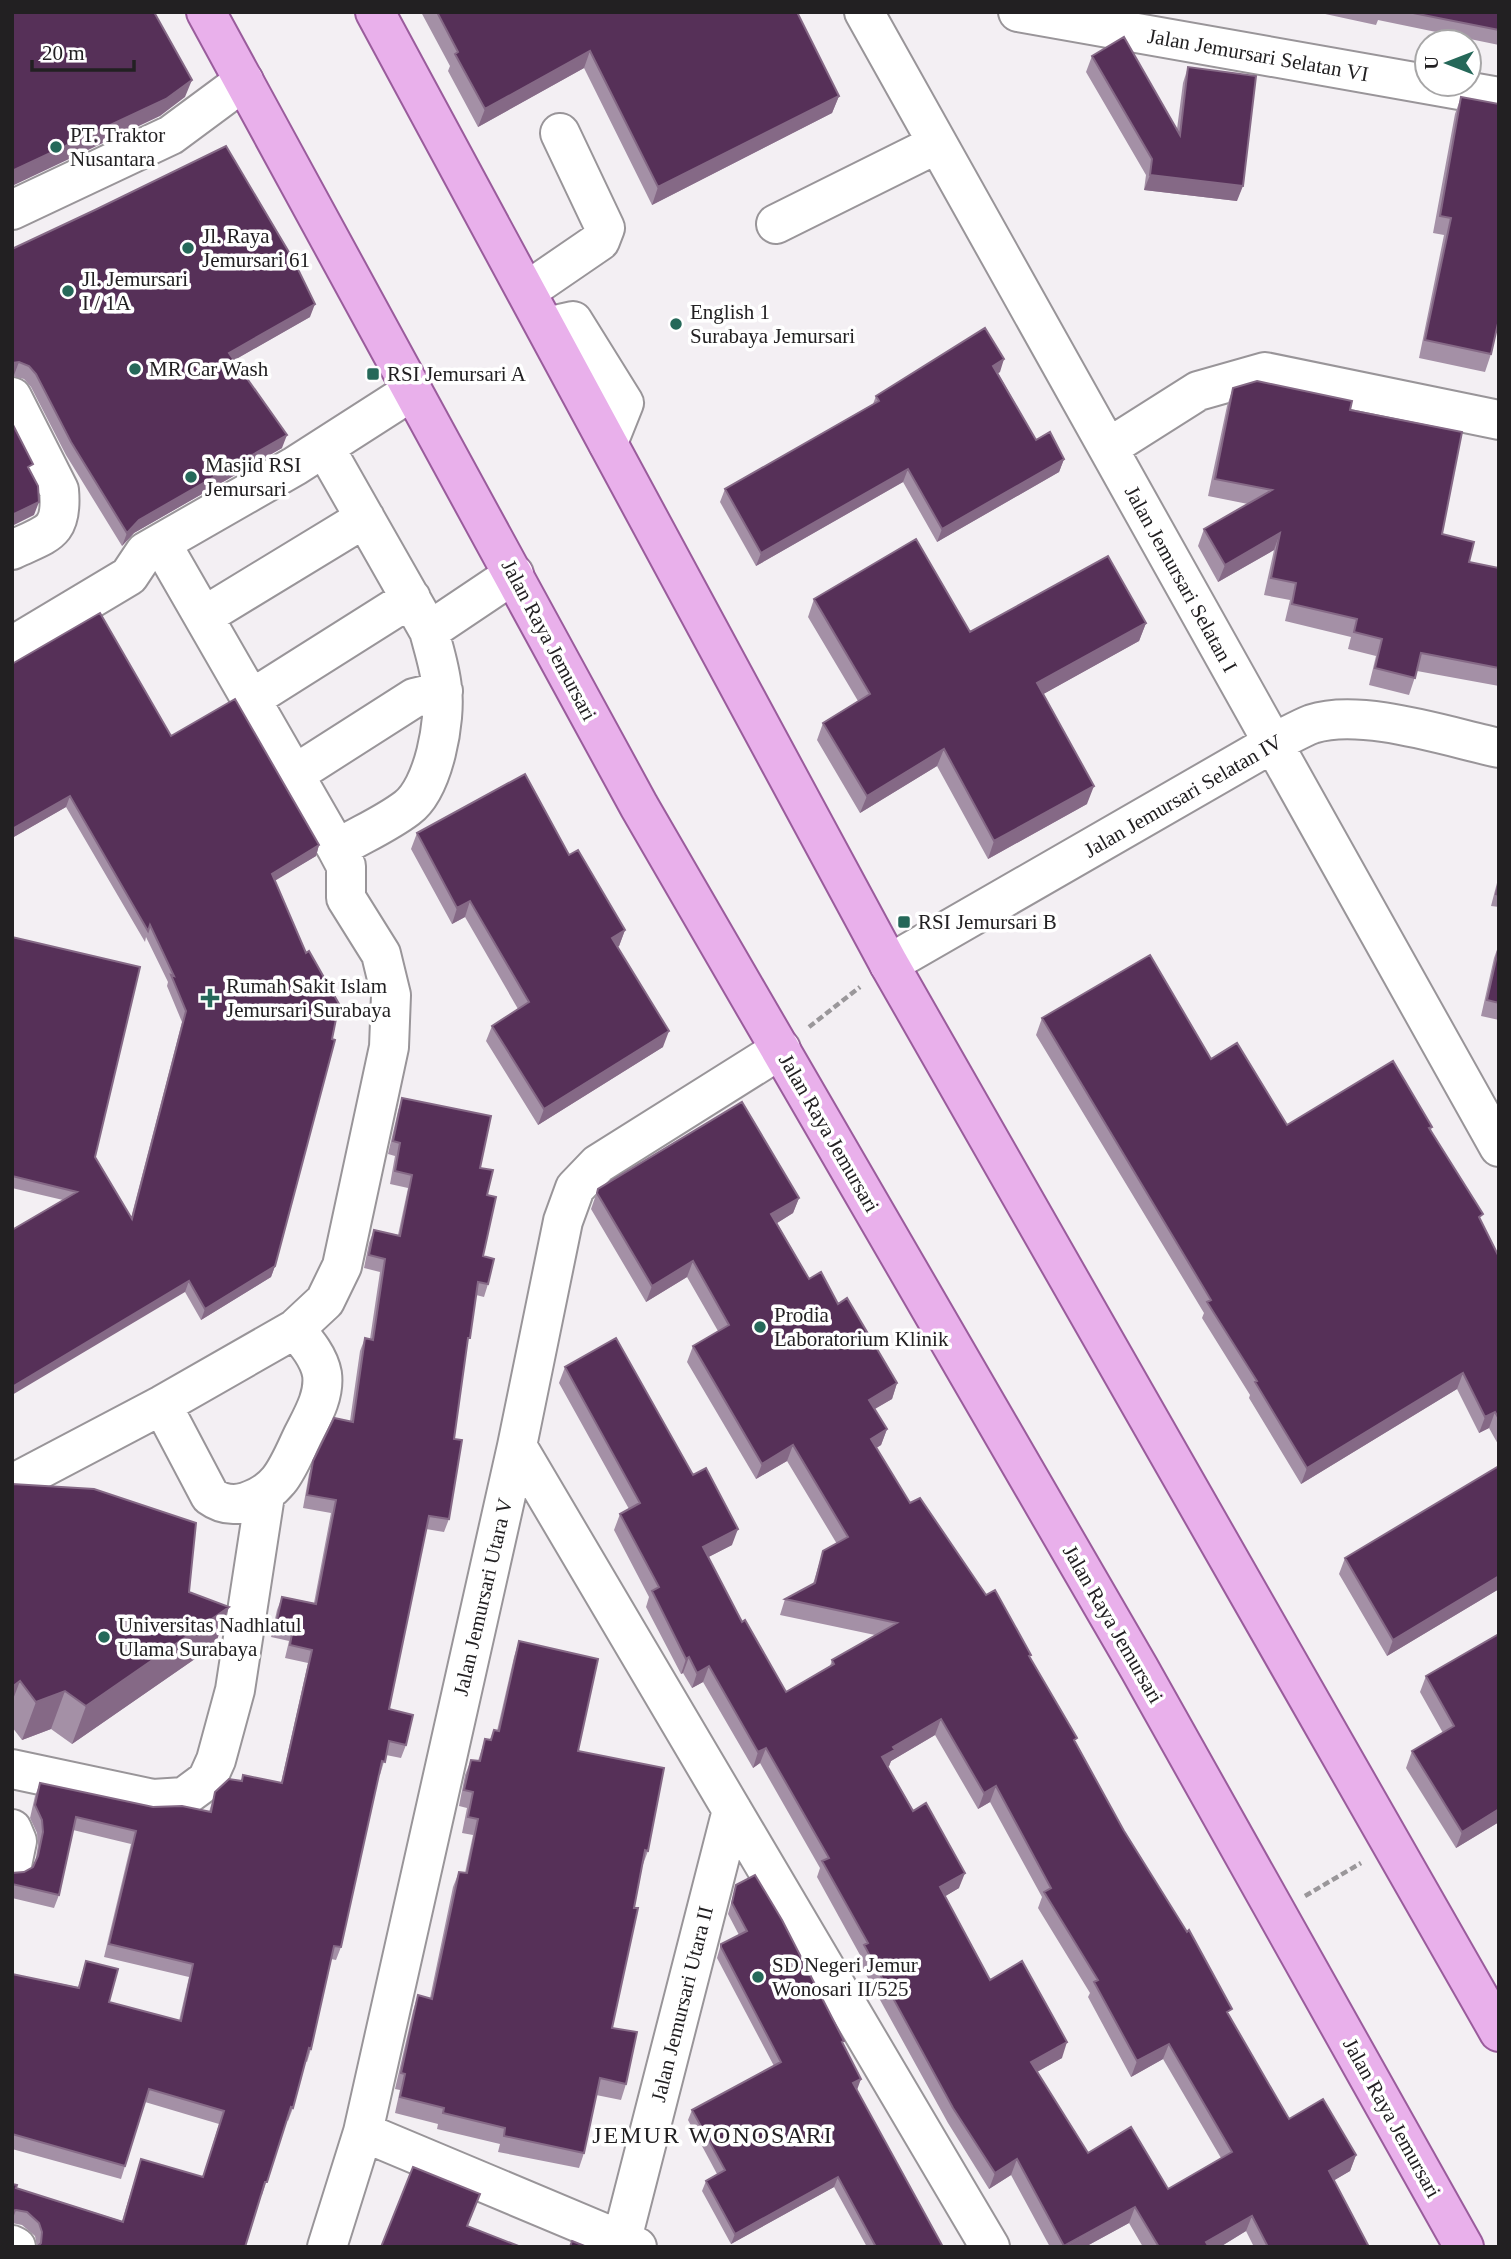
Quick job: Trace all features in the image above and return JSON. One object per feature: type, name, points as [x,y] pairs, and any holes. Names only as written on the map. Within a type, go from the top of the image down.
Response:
[{"type":"main road","name":"Jalan Raya Jemursari","points":[[206,12],[639,806],[791,1041],[1464,2247]]},
{"type":"main road","points":[[375,12],[608,443],[877,973],[1499,2032]]},
{"type":"street","name":"Jalan Jemursari Selatan I","points":[[864,12],[1499,1147]]},
{"type":"street","name":"Jalan Jemursari Selatan VI","points":[[1018,12],[1499,97]]},
{"type":"street","points":[[12,210],[171,135],[244,81]]},
{"type":"street","points":[[527,291],[600,241],[605,228],[560,133]]},
{"type":"street","points":[[776,224],[937,144]]},
{"type":"street","points":[[1108,448],[1198,391],[1265,372],[1499,420]]},
{"type":"street","points":[[12,646],[129,576],[145,552],[325,448],[412,391]]},
{"type":"street","points":[[12,397],[59,490],[60,512],[50,532],[12,550]]},
{"type":"street","points":[[325,448],[420,614],[438,663],[443,691],[442,716],[434,762],[419,795],[408,807],[337,849]]},
{"type":"street","points":[[204,615],[365,518]]},
{"type":"street","points":[[12,1484],[162,1405],[295,1329],[325,1301],[342,1266],[390,1047],[391,995],[381,954],[346,898],[346,866],[161,543]]},
{"type":"street","points":[[251,699],[420,614],[514,574]]},
{"type":"street","points":[[295,774],[414,698],[443,691]]},
{"type":"street","name":"Jalan Jemursari Selatan IV","points":[[877,973],[1273,743],[1313,724],[1352,718],[1499,748]]},
{"type":"street","name":"Jalan Jemursari Utara V","points":[[327,2247],[363,2132],[517,1446],[563,1221],[575,1188],[598,1164],[791,1041]]},
{"type":"street","points":[[12,1769],[153,1799],[184,1797],[207,1780],[216,1760],[235,1690],[265,1495],[283,1474],[321,1394],[322,1374],[318,1362],[295,1329]]},
{"type":"street","points":[[162,1405],[210,1496],[217,1501],[233,1504],[265,1495]]},
{"type":"street","points":[[517,1446],[990,2247]]},
{"type":"street","name":"Jalan Jemursari Utara II","points":[[363,2132],[629,2243],[732,1810]]},
{"type":"street","points":[[12,1829],[17,1842],[12,1865]]},
{"type":"path","points":[[791,1041],[877,973]]},
{"type":"path","points":[[1299,1900],[1363,1863]]},
{"type":"building","name":"PT. Traktor Nusantara","points":[[12,12],[154,12],[192,80],[166,99],[12,171]]},
{"type":"building","points":[[437,12],[797,12],[839,96],[658,187],[590,51],[485,109],[455,54],[458,52]]},
{"type":"building","points":[[1408,12],[1499,12],[1499,30]]},
{"type":"building","points":[[1124,37],[1180,135],[1188,67],[1256,76],[1243,186],[1150,175],[1152,159],[1092,56]]},
{"type":"building","points":[[1461,98],[1499,104],[1499,319],[1491,354],[1425,340],[1451,218],[1440,216]]},
{"type":"building","points":[[226,146],[293,259],[315,304],[229,353],[287,435],[139,520],[127,533],[71,442],[36,374],[29,366],[19,362],[12,363],[12,249]]},
{"type":"building","points":[[985,328],[1004,359],[993,366],[1036,440],[1050,432],[1064,459],[942,529],[908,469],[761,553],[725,489],[879,401],[876,396]]},
{"type":"building","points":[[1257,381],[1352,401],[1350,410],[1462,432],[1442,534],[1474,542],[1469,562],[1499,568],[1499,668],[1421,653],[1415,678],[1375,668],[1382,639],[1354,632],[1357,619],[1292,604],[1296,583],[1271,578],[1280,533],[1225,565],[1204,529],[1272,490],[1215,479],[1233,388]]},
{"type":"building","points":[[12,423],[33,464],[28,467],[38,486],[39,502],[12,515]]},
{"type":"building","points":[[916,539],[970,632],[1108,556],[1146,623],[1037,683],[1094,786],[994,841],[944,749],[867,796],[823,723],[870,694],[814,599]]},
{"type":"building","points":[[100,613],[171,736],[235,699],[319,845],[272,874],[306,953],[309,951],[339,1004],[332,1039],[335,1040],[275,1266],[205,1309],[189,1281],[12,1387],[12,1230],[77,1192],[12,1176],[12,937],[140,967],[95,1157],[132,1219],[186,1011],[171,975],[174,976],[150,925],[148,931],[70,796],[12,829],[12,664]]},
{"type":"building","points":[[525,774],[569,855],[578,850],[625,930],[612,938],[669,1031],[544,1109],[492,1026],[529,1002],[470,901],[457,908],[417,833]]},
{"type":"building","points":[[1499,946],[1499,1003],[1487,1000]]},
{"type":"building","points":[[1150,955],[1211,1059],[1237,1043],[1287,1125],[1393,1061],[1432,1127],[1429,1128],[1483,1214],[1479,1217],[1499,1257],[1499,1419],[1495,1412],[1485,1417],[1463,1373],[1307,1468],[1207,1302],[1211,1300],[1042,1018]]},
{"type":"building","points":[[402,1098],[491,1116],[480,1168],[493,1170],[487,1195],[496,1197],[483,1256],[494,1259],[488,1284],[478,1282],[468,1338],[454,1439],[462,1440],[449,1519],[429,1516],[389,1709],[413,1715],[406,1745],[389,1741],[385,1762],[382,1761],[341,1947],[334,1946],[311,2049],[309,2048],[293,2108],[291,2107],[265,2182],[245,2247],[37,2247],[41,2243],[42,2232],[39,2223],[27,2212],[12,2211],[12,2184],[17,2185],[16,2188],[123,2222],[141,2159],[203,2177],[224,2111],[149,2089],[125,2166],[12,2134],[12,1974],[79,1988],[86,1961],[118,1969],[109,2002],[181,2021],[193,1964],[109,1944],[136,1831],[76,1817],[59,1895],[12,1884],[12,1873],[24,1872],[33,1867],[38,1856],[43,1832],[42,1820],[35,1805],[40,1783],[153,1807],[182,1806],[211,1812],[215,1792],[229,1779],[242,1781],[243,1775],[282,1783],[312,1650],[290,1645],[293,1628],[276,1624],[282,1597],[316,1604],[336,1500],[307,1495],[313,1461],[334,1418],[353,1422],[365,1338],[373,1340],[385,1259],[369,1255],[374,1230],[400,1236],[412,1175],[395,1171],[400,1143],[393,1141]]},
{"type":"building","points":[[742,1102],[799,1198],[771,1214],[809,1279],[821,1272],[838,1304],[847,1298],[897,1383],[869,1400],[887,1429],[871,1439],[910,1503],[920,1498],[986,1595],[995,1590],[1031,1655],[1029,1656],[1077,1738],[1074,1740],[1124,1831],[1187,1932],[1189,1930],[1232,2009],[1227,2012],[1289,2119],[1323,2099],[1356,2155],[1329,2171],[1369,2247],[1268,2247],[1252,2216],[1206,2242],[1209,2247],[1159,2247],[1135,2207],[1064,2246],[1017,2159],[995,2173],[953,2108],[864,1945],[868,1943],[822,1861],[829,1858],[766,1748],[758,1752],[709,1666],[697,1673],[689,1657],[686,1659],[652,1591],[659,1587],[620,1514],[640,1503],[565,1367],[616,1338],[693,1475],[706,1468],[738,1529],[703,1547],[742,1622],[745,1620],[786,1692],[834,1664],[832,1660],[897,1623],[785,1599],[815,1583],[823,1551],[848,1537],[793,1445],[762,1464],[693,1346],[729,1325],[693,1261],[652,1286],[597,1193],[598,1189]],"holes":[[[941,1719],[984,1793],[996,1786],[1051,1888],[1044,1892],[1098,1980],[1094,1982],[1137,2061],[1169,2044],[1232,2152],[1168,2189],[1131,2127],[1088,2153],[1031,2062],[1067,2042],[1022,1961],[990,1980],[940,1887],[965,1873],[926,1803],[913,1811],[882,1757],[895,1750],[893,1747]]]},
{"type":"building","points":[[1499,1466],[1499,1576],[1393,1640],[1345,1558]]},
{"type":"building","name":"Universitas Nadhlatul Ulama Surabaya","points":[[12,1484],[94,1489],[196,1523],[189,1592],[229,1607],[86,1706],[65,1691],[36,1702],[20,1681],[12,1687]]},
{"type":"building","points":[[1499,1634],[1499,1809],[1462,1832],[1412,1751],[1454,1726],[1426,1676]]},
{"type":"building","points":[[519,1641],[598,1659],[578,1751],[664,1768],[648,1851],[645,1850],[634,1908],[638,1908],[612,2028],[637,2032],[626,2084],[600,2078],[584,2153],[504,2136],[505,2128],[443,2113],[444,2108],[400,2097],[405,2074],[401,2073],[418,1995],[432,1999],[459,1872],[467,1873],[478,1819],[468,1817],[473,1792],[464,1790],[471,1760],[480,1761],[485,1739],[491,1740],[494,1730],[499,1731]]},
{"type":"building","points":[[755,1875],[782,1920],[844,2041],[842,2042],[861,2079],[853,2083],[943,2247],[876,2247],[838,2177],[735,2234],[706,2181],[725,2170],[692,2110],[781,2062],[721,1947],[721,1944],[747,1931],[732,1903],[736,1885]]},
{"type":"building","points":[[413,2167],[480,2194],[467,2226],[521,2247],[381,2247]]},
{"type":"building","points":[[572,2241],[587,2247],[570,2247]]},
{"type":"place","name":"PT. Traktor Nusantara","points":[[56,147]]},
{"type":"place","name":"Jl. Raya Jemursari 61","points":[[188,248]]},
{"type":"place","name":"Jl. Jemursari I / 1A","points":[[68,291]]},
{"type":"place","name":"English 1 Surabaya Jemursari","points":[[676,324]]},
{"type":"place","name":"MR Car Wash","points":[[135,369]]},
{"type":"place","name":"RSI Jemursari A","points":[[373,374]]},
{"type":"place","name":"Masjid RSI Jemursari","points":[[191,477]]},
{"type":"place","name":"RSI Jemursari B","points":[[904,922]]},
{"type":"place","name":"Rumah Sakit Islam Jemursari Surabaya","points":[[210,998]]},
{"type":"place","name":"Prodia Laboratorium Klinik","points":[[760,1327]]},
{"type":"place","name":"Universitas Nadhlatul Ulama Surabaya","points":[[104,1637]]},
{"type":"place","name":"SD Negeri Jemur Wonosari II/525","points":[[758,1977]]},
{"type":"district","name":"JEMUR WONOSARI","points":[[713,2135]]}]
